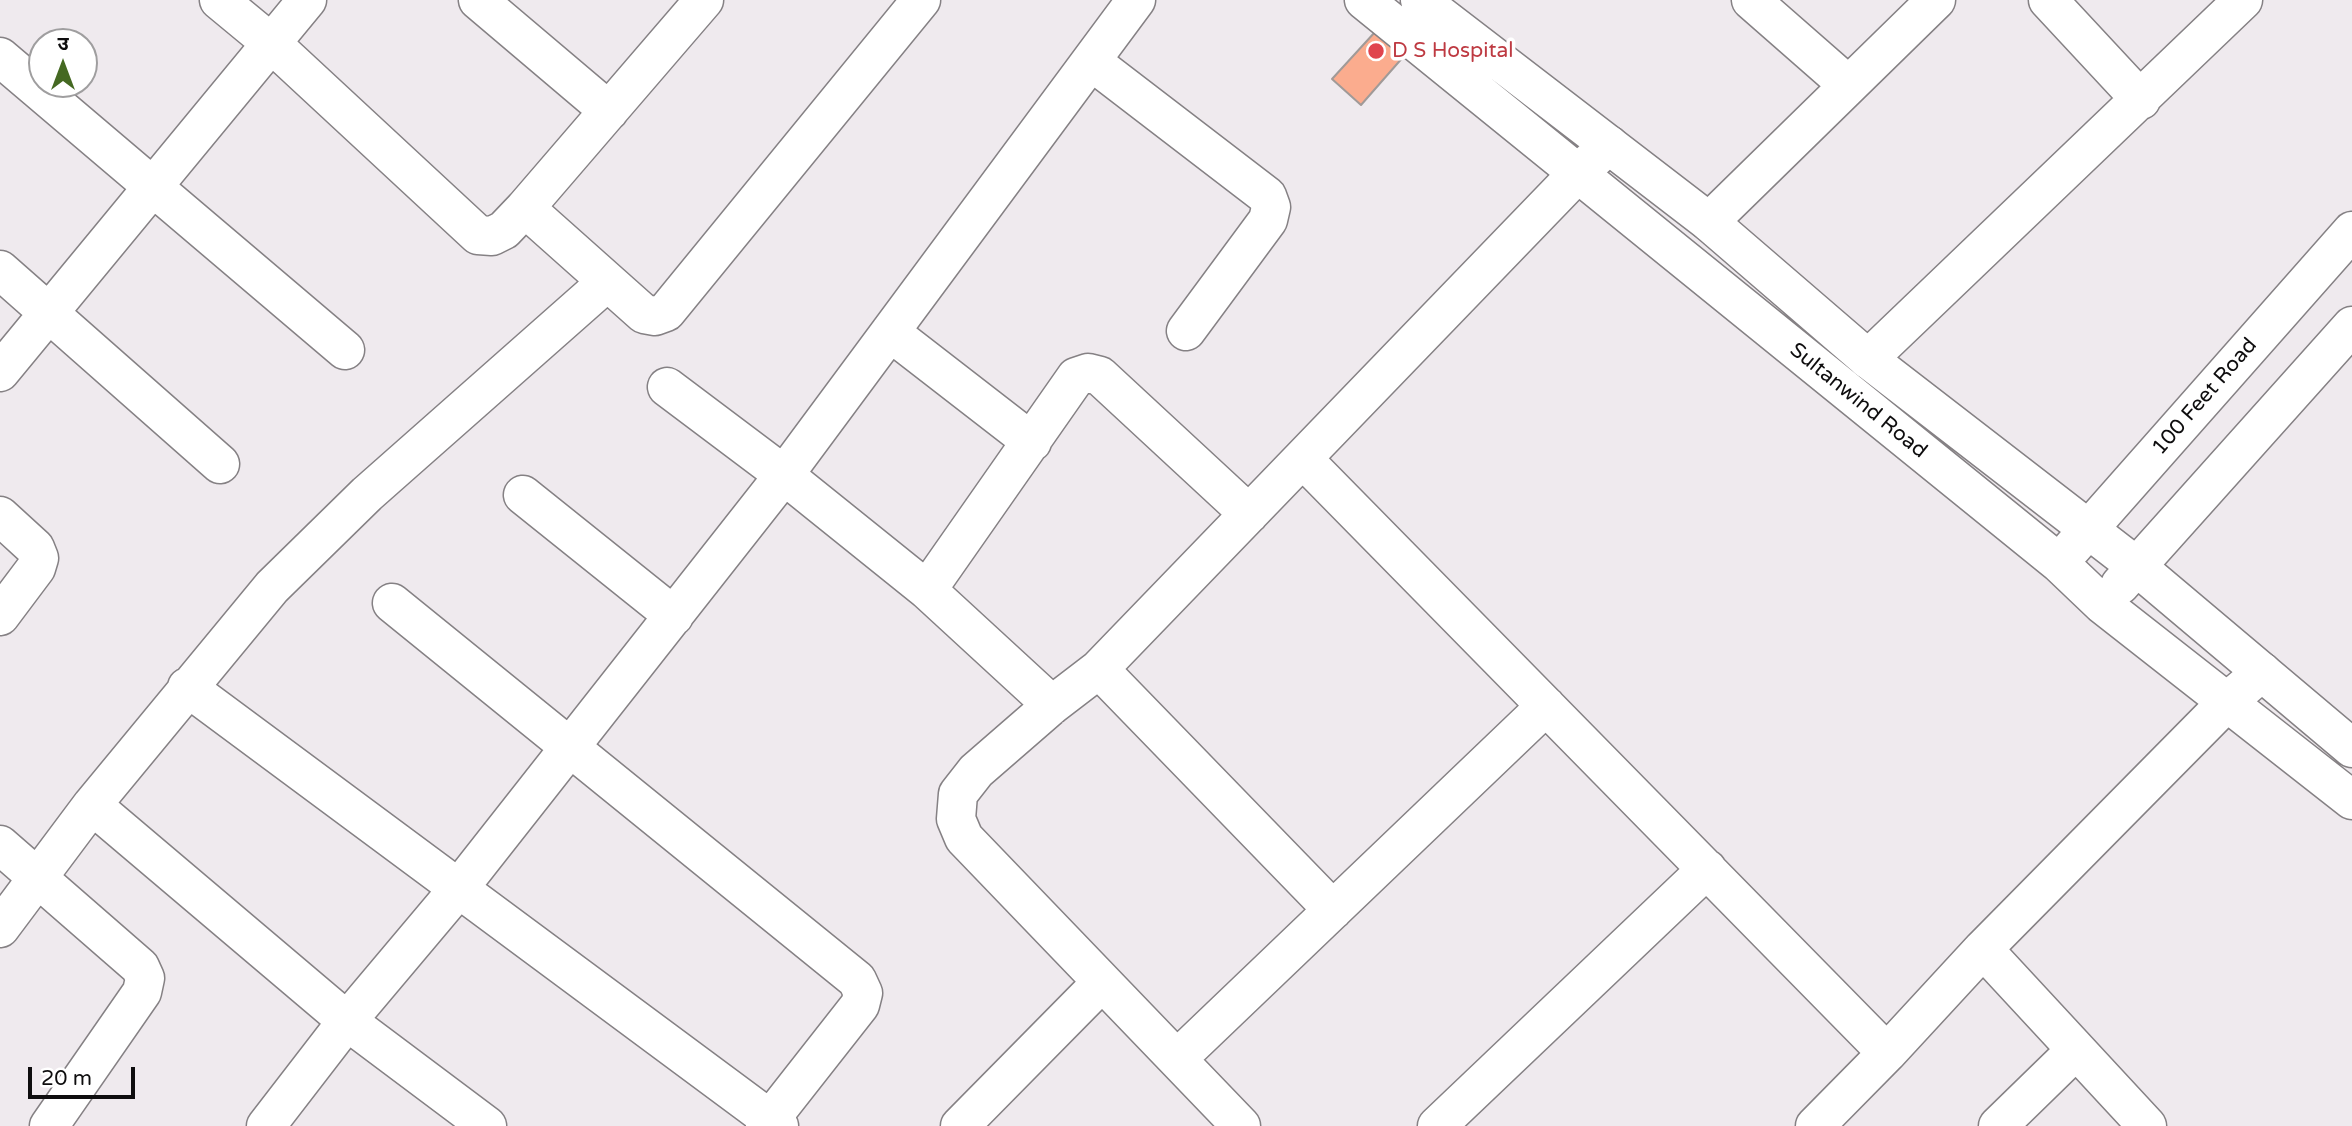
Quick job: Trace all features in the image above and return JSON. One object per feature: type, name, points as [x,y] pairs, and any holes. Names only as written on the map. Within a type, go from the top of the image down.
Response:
[{"type":"street","points":[[219,0],[271,43],[478,235],[492,236],[504,230],[525,208],[704,0]]},
{"type":"street","points":[[0,372],[307,0]]},
{"type":"street","points":[[478,0],[608,111]]},
{"type":"street","points":[[525,208],[644,314],[655,316],[667,312],[921,0]]},
{"type":"street","points":[[266,1126],[347,1021],[459,888],[785,475],[1136,0]]},
{"type":"street","name":"Sultanwind Road","points":[[1364,0],[2059,563],[2102,604],[2352,800]]},
{"type":"street","points":[[1751,0],[1847,85]]},
{"type":"street","points":[[1709,222],[1936,0]]},
{"type":"street","points":[[2048,0],[2141,100]]},
{"type":"street","points":[[1868,359],[2243,0]]},
{"type":"street","points":[[1436,5],[1709,222],[1868,359],[2136,566],[2352,748]]},
{"type":"street","points":[[0,57],[345,350]]},
{"type":"street","points":[[1091,61],[1267,196],[1271,207],[1268,220],[1186,331]]},
{"type":"street","points":[[1241,1126],[964,838],[956,819],[958,794],[976,771],[1052,705],[1099,669],[1577,174],[1609,145]]},
{"type":"street","name":"100 Feet Road","points":[[2059,563],[2352,231]]},
{"type":"street","points":[[0,270],[50,311],[220,464]]},
{"type":"street","points":[[0,928],[92,805],[272,587],[368,494],[607,282]]},
{"type":"street","points":[[2102,604],[2352,326]]},
{"type":"street","points":[[890,332],[1032,442]]},
{"type":"street","points":[[927,590],[1076,377],[1088,373],[1100,376],[1249,514]]},
{"type":"street","points":[[667,387],[785,475],[927,590],[1052,705]]},
{"type":"street","points":[[1303,458],[1887,1054]]},
{"type":"street","points":[[523,495],[674,616]]},
{"type":"street","points":[[0,516],[35,548],[39,558],[36,568],[0,616]]},
{"type":"street","points":[[187,687],[772,1124],[860,1005],[863,993],[857,980],[568,749],[392,603]]},
{"type":"street","points":[[1099,669],[1333,910]]},
{"type":"street","points":[[1815,1126],[1887,1054],[1983,949],[2228,701],[2262,673]]},
{"type":"street","points":[[1177,1059],[1546,706]]},
{"type":"street","points":[[92,805],[347,1021],[487,1126]]},
{"type":"street","points":[[0,845],[140,967],[145,978],[142,992],[49,1126]]},
{"type":"street","points":[[1437,1126],[1707,869]]},
{"type":"street","points":[[1983,949],[2147,1126]]},
{"type":"street","points":[[960,1126],[1102,982]]},
{"type":"street","points":[[1998,1126],[2075,1051]]},
{"type":"building","points":[[1375,32],[1404,56],[1361,105],[1332,79]]},
{"type":"place","name":"D S Hospital","points":[[1376,51]]}]
